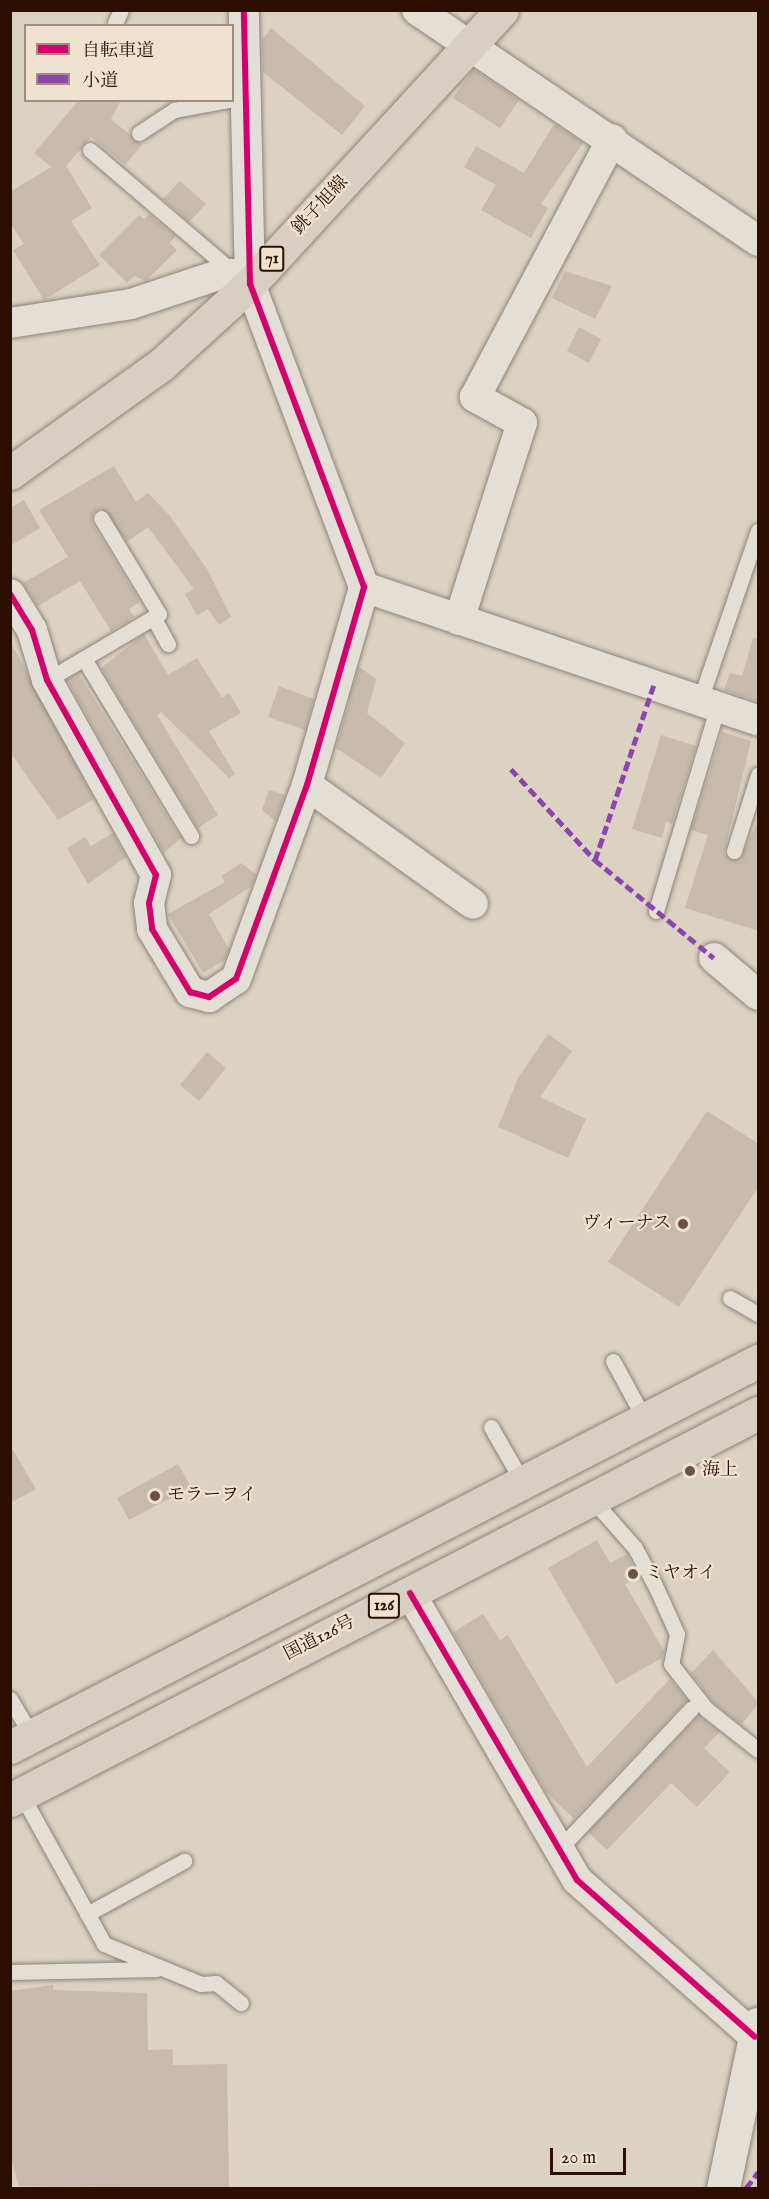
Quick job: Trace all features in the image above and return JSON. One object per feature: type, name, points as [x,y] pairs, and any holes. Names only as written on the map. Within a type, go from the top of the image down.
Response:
[{"type":"main road","name":"銚子旭線","points":[[10,473],[162,364],[469,48],[502,10]]},
{"type":"main road","name":"126","points":[[21,1742],[759,1361]]},
{"type":"main road","name":"国道126号","points":[[16,1797],[759,1413]]},
{"type":"main road","points":[[723,2188],[757,2030]]},
{"type":"street","points":[[10,594],[32,630],[47,680],[156,875],[149,903],[152,929],[190,992],[209,997],[236,979],[307,785],[364,587],[243,279],[235,100],[244,10]]},
{"type":"street","points":[[417,10],[469,48],[612,139],[759,242]]},
{"type":"street","points":[[459,620],[522,423],[475,397],[612,139]]},
{"type":"street","points":[[10,323],[131,304],[243,279]]},
{"type":"street","points":[[364,587],[759,720]]},
{"type":"street","points":[[307,785],[473,904]]},
{"type":"street","points":[[714,958],[759,995]]},
{"type":"street","points":[[410,1593],[479,1729],[560,1848],[577,1880],[757,2030]]},
{"type":"lane","points":[[139,133],[174,110],[223,102]]},
{"type":"lane","points":[[90,150],[243,279]]},
{"type":"lane","points":[[47,680],[159,614],[101,518]]},
{"type":"lane","points":[[656,911],[709,703],[759,531]]},
{"type":"lane","points":[[153,617],[168,644]]},
{"type":"lane","points":[[84,659],[191,836]]},
{"type":"lane","points":[[734,851],[759,774]]},
{"type":"lane","points":[[730,1298],[759,1314]]},
{"type":"lane","points":[[613,1361],[645,1420]]},
{"type":"lane","points":[[491,1427],[523,1483]]},
{"type":"lane","points":[[592,1499],[635,1548],[654,1583],[677,1634],[671,1664],[706,1709],[759,1750]]},
{"type":"lane","points":[[10,1699],[21,1742]]},
{"type":"lane","points":[[560,1848],[692,1708]]},
{"type":"lane","points":[[16,1797],[104,1944],[201,1983],[216,1983],[241,2003]]},
{"type":"lane","points":[[87,1914],[184,1861]]},
{"type":"lane","points":[[10,1972],[165,1969]]},
{"type":"building","points":[[271,28],[365,106],[342,135],[263,72],[262,40]]},
{"type":"building","points":[[473,69],[519,100],[500,128],[453,98]]},
{"type":"building","points":[[77,102],[120,102],[111,119],[142,145],[125,165],[91,137],[66,166],[92,208],[71,221],[100,265],[44,300],[13,250],[24,244],[10,223],[10,192],[51,167],[34,153]]},
{"type":"building","points":[[554,124],[583,143],[541,204],[548,208],[531,238],[481,210],[496,185],[464,167],[476,146],[524,173]]},
{"type":"building","points":[[180,181],[206,204],[189,222],[163,199]]},
{"type":"building","points":[[149,214],[176,236],[170,243],[177,250],[146,281],[134,276],[127,283],[99,255],[139,215],[144,219]]},
{"type":"building","points":[[565,271],[612,286],[595,319],[552,298]]},
{"type":"building","points":[[579,327],[601,339],[589,363],[567,351]]},
{"type":"building","points":[[114,466],[136,502],[148,493],[170,516],[207,569],[231,617],[219,625],[208,609],[197,616],[185,594],[194,589],[148,527],[127,542],[101,508],[93,513],[92,523],[140,602],[129,609],[134,617],[111,631],[80,581],[38,606],[23,583],[68,557],[39,510]]},
{"type":"building","points":[[24,500],[40,528],[10,546],[10,508]]},
{"type":"building","points":[[144,634],[168,675],[197,658],[222,698],[229,693],[241,713],[209,731],[235,774],[229,778],[161,712],[157,715],[218,815],[198,828],[101,668]]},
{"type":"building","points":[[753,638],[759,639],[759,702],[724,690],[730,673],[742,676]]},
{"type":"building","points":[[10,641],[94,799],[58,820],[10,752]]},
{"type":"building","points":[[359,667],[376,679],[367,713],[405,743],[381,778],[336,748]]},
{"type":"building","points":[[78,673],[181,838],[164,853],[67,680]]},
{"type":"building","points":[[279,686],[314,699],[305,730],[268,717]]},
{"type":"building","points":[[722,732],[751,741],[724,853],[731,860],[741,858],[759,818],[759,931],[685,908],[708,835],[691,830]]},
{"type":"building","points":[[661,735],[696,746],[672,824],[666,822],[662,838],[632,829]]},
{"type":"building","points":[[269,790],[285,795],[275,821],[262,810]]},
{"type":"building","points":[[113,833],[126,857],[88,884],[67,848],[85,837],[91,846]]},
{"type":"building","points":[[241,863],[256,874],[252,886],[209,914],[229,949],[225,960],[203,973],[168,914],[225,882],[221,876]]},
{"type":"building","points":[[548,1034],[572,1051],[540,1097],[586,1119],[568,1158],[498,1127],[518,1078]]},
{"type":"building","points":[[207,1052],[226,1068],[199,1101],[180,1085]]},
{"type":"building","name":"ヴィーナス","points":[[707,1111],[759,1144],[759,1186],[679,1307],[608,1262]]},
{"type":"building","points":[[10,1445],[36,1489],[10,1503]]},
{"type":"building","points":[[178,1464],[191,1487],[129,1520],[117,1498]]},
{"type":"building","points":[[597,1540],[610,1563],[627,1554],[639,1577],[625,1584],[664,1651],[662,1658],[616,1684],[548,1568]]},
{"type":"building","points":[[483,1614],[500,1640],[508,1635],[587,1767],[670,1679],[687,1700],[574,1819],[546,1792],[453,1632]]},
{"type":"building","points":[[713,1650],[759,1703],[741,1725],[713,1702],[691,1673]]},
{"type":"building","points":[[699,1715],[720,1732],[704,1748],[730,1772],[697,1807],[671,1783],[607,1850],[588,1832]]},
{"type":"building","points":[[53,1985],[53,1990],[147,1993],[148,2050],[173,2049],[173,2065],[227,2064],[229,2188],[19,2186],[10,2156],[10,1991]]},
{"type":"marked path","points":[[595,860],[654,684]]},
{"type":"marked path","points":[[511,769],[595,860],[714,958]]},
{"type":"marked path","points":[[746,2188],[758,2172]]},
{"type":"cycle path","points":[[10,594],[32,630],[47,680],[156,875],[149,903],[152,929],[190,992],[209,997],[236,979],[307,785],[364,587],[250,284],[244,10]]},
{"type":"cycle path","points":[[410,1593],[577,1880],[755,2037]]},
{"type":"place","name":"ヴィーナス","points":[[683,1224]]},
{"type":"place","name":"海上","points":[[690,1471]]},
{"type":"place","name":"モラーヲイ","points":[[155,1496]]},
{"type":"place","name":"ミヤオイ","points":[[633,1574]]}]
